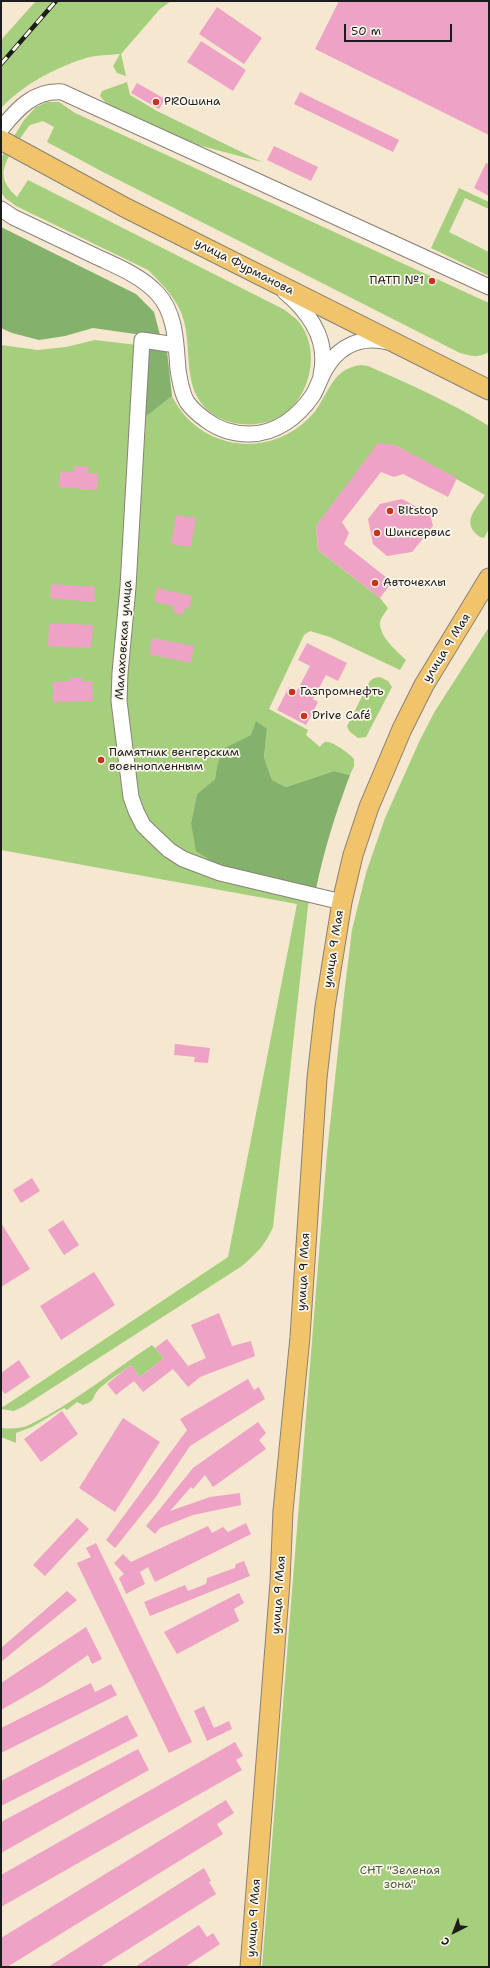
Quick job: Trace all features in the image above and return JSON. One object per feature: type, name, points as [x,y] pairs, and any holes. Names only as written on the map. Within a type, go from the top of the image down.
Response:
[{"type":"main road","name":"улица Фурманова","points":[[1,140],[37,161],[393,343],[488,387]]},
{"type":"main road","name":"улица 9 Мая","points":[[250,1967],[280,1582],[284,1511],[300,1337],[317,1078],[325,1007],[342,902],[353,855],[369,807],[390,756],[424,685],[489,578]]},
{"type":"main road","name":"улица 9 Мая","points":[[473,606],[489,585]]},
{"type":"street","points":[[1,129],[25,102],[36,96],[51,91],[62,92],[489,286]]},
{"type":"street","points":[[1,209],[144,281],[157,293],[167,306],[173,325],[180,387],[186,401],[196,413],[212,425],[229,432],[248,434],[268,432],[285,424],[299,412],[319,384],[327,367],[338,354],[349,345],[362,340],[377,339],[393,343]]},
{"type":"street","points":[[274,282],[296,301],[307,314],[317,331],[323,355],[323,366],[319,384]]},
{"type":"street","name":"Малаховская улица","points":[[176,345],[142,340],[128,587],[120,673],[119,701],[131,798],[143,825],[170,850],[183,859],[220,873],[342,902]]},
{"type":"green space","points":[[36,1],[171,1],[160,9],[121,54],[126,76],[117,73],[113,66],[120,54],[86,58],[62,67],[40,78],[19,91],[1,108],[1,40]]},
{"type":"green space","points":[[127,82],[130,95],[157,111],[262,162],[198,145],[114,108],[107,104],[100,96],[102,91]]},
{"type":"green space","points":[[47,102],[59,102],[75,113],[489,303],[489,352],[474,356],[460,353],[103,172],[47,142],[54,127],[43,121],[30,125],[5,164],[5,181],[7,186],[17,197],[28,180],[285,310],[299,322],[309,342],[311,365],[305,387],[293,406],[285,414],[264,423],[241,424],[219,418],[201,403],[195,393],[190,370],[184,321],[174,299],[159,281],[148,270],[16,206],[5,198],[1,192],[1,158],[24,120],[36,107]]},
{"type":"green space","points":[[459,188],[489,202],[489,209],[465,198],[449,232],[489,252],[489,276],[431,248]]},
{"type":"green space","points":[[1,227],[136,294],[154,312],[160,335],[142,335],[93,328],[65,336],[39,340],[12,333],[1,328]]},
{"type":"green space","points":[[95,340],[137,345],[124,560],[128,797],[168,853],[309,902],[273,1227],[267,1239],[256,1253],[242,1266],[14,1411],[1,1409],[1,1405],[3,1407],[228,1257],[297,904],[1,850],[1,345],[38,350],[66,347]]},
{"type":"green space","points":[[145,349],[167,351],[172,396],[143,419]]},
{"type":"green space","points":[[361,365],[368,366],[429,394],[489,426],[489,529],[484,538],[480,537],[474,532],[470,521],[474,511],[485,495],[395,445],[379,444],[316,526],[318,550],[380,598],[388,608],[382,616],[380,628],[389,643],[406,660],[400,670],[330,637],[310,631],[304,635],[269,709],[308,730],[306,735],[320,747],[324,742],[328,742],[349,754],[354,759],[354,766],[350,775],[334,771],[286,787],[272,780],[264,757],[267,729],[239,742],[217,766],[215,779],[197,794],[191,823],[219,866],[185,855],[153,830],[140,809],[124,703],[143,419],[172,396],[184,414],[198,428],[215,437],[234,443],[253,444],[273,440],[291,432],[308,419],[315,411],[335,379],[342,372]]},
{"type":"green space","name":"СНТ \"Зеленая зона\"","points":[[489,627],[489,1967],[262,1967],[327,1153],[352,930],[366,873],[385,818],[420,740],[435,711]]},
{"type":"green space","points":[[380,677],[388,681],[392,687],[366,737],[358,738],[349,731],[347,726],[370,681],[374,678]]},
{"type":"green space","points":[[256,721],[267,729],[264,757],[272,780],[286,787],[334,771],[350,775],[331,831],[316,889],[219,866],[196,851],[191,823],[197,794],[215,779],[217,766],[223,749],[251,735]]},
{"type":"green space","points":[[152,1345],[164,1358],[140,1377],[131,1365],[101,1387],[90,1402],[83,1405],[77,1402],[67,1410],[64,1408],[32,1427],[16,1433],[16,1443],[1,1437],[1,1428],[24,1427],[46,1416],[77,1397]]},
{"type":"building","points":[[339,1],[489,1],[489,135],[315,49]]},
{"type":"building","points":[[217,7],[262,38],[244,64],[199,34]]},
{"type":"building","points":[[201,41],[246,70],[233,91],[187,62]]},
{"type":"building","points":[[137,83],[165,99],[159,109],[131,93]]},
{"type":"building","points":[[300,92],[399,140],[393,152],[294,104]]},
{"type":"building","points":[[274,146],[318,167],[311,181],[267,160]]},
{"type":"building","points":[[486,163],[489,164],[489,196],[474,188]]},
{"type":"building","points":[[378,443],[395,445],[457,478],[448,497],[403,474],[394,477],[381,472],[342,522],[349,533],[344,544],[392,582],[380,598],[318,550],[316,526]]},
{"type":"building","points":[[74,466],[89,467],[88,473],[98,473],[97,490],[59,487],[60,471],[74,472]]},
{"type":"building","points":[[402,499],[430,514],[433,526],[412,552],[387,556],[373,544],[368,519],[380,504]]},
{"type":"building","points":[[176,515],[196,518],[191,547],[171,544]]},
{"type":"building","points":[[51,584],[95,587],[94,602],[50,598]]},
{"type":"building","points":[[157,588],[192,596],[189,609],[185,608],[183,615],[173,612],[174,606],[154,602]]},
{"type":"building","points":[[49,623],[93,625],[91,648],[48,646]]},
{"type":"building","points":[[152,638],[194,646],[191,663],[149,654]]},
{"type":"building","points":[[307,643],[347,663],[338,681],[326,675],[313,699],[318,702],[306,725],[277,710],[289,687],[297,691],[310,666],[298,660]]},
{"type":"building","points":[[70,677],[82,677],[82,681],[92,681],[93,701],[53,702],[53,682],[70,681]]},
{"type":"building","points":[[175,1044],[210,1048],[208,1063],[194,1062],[195,1057],[174,1055]]},
{"type":"building","points":[[32,1178],[40,1191],[21,1203],[13,1190]]},
{"type":"building","points":[[63,1220],[79,1245],[64,1255],[48,1230]]},
{"type":"building","points":[[1,1223],[30,1269],[1,1287]]},
{"type":"building","points":[[94,1272],[115,1305],[61,1340],[40,1306]]},
{"type":"building","points":[[219,1313],[232,1346],[251,1341],[255,1356],[200,1377],[188,1387],[173,1369],[143,1392],[134,1381],[116,1395],[107,1384],[131,1365],[140,1377],[164,1358],[155,1348],[167,1339],[188,1366],[206,1358],[191,1325]]},
{"type":"building","points":[[19,1360],[30,1377],[5,1394],[1,1389],[1,1373]]},
{"type":"building","points":[[248,1379],[254,1390],[259,1387],[265,1399],[190,1446],[155,1498],[115,1548],[106,1540],[187,1430],[180,1419]]},
{"type":"building","points":[[62,1411],[78,1434],[41,1462],[24,1439]]},
{"type":"building","points":[[123,1418],[160,1442],[115,1512],[79,1488]]},
{"type":"building","points":[[258,1422],[266,1433],[259,1440],[266,1449],[213,1487],[205,1475],[193,1489],[191,1487],[170,1511],[210,1497],[240,1493],[241,1505],[193,1515],[160,1528],[155,1534],[146,1526],[193,1468]]},
{"type":"building","points":[[77,1518],[89,1529],[45,1576],[33,1565]]},
{"type":"building","points":[[246,1523],[251,1534],[155,1582],[148,1567],[140,1572],[145,1584],[126,1594],[119,1578],[124,1574],[114,1563],[123,1554],[131,1562],[208,1526],[212,1533],[223,1527],[228,1532]]},
{"type":"building","points":[[96,1543],[192,1742],[169,1753],[77,1563],[91,1557],[86,1548]]},
{"type":"building","points":[[244,1561],[250,1576],[150,1616],[144,1602],[185,1585],[188,1591],[206,1584],[207,1578],[235,1568],[236,1564]]},
{"type":"building","points":[[67,1591],[77,1600],[1,1662],[1,1648]]},
{"type":"building","points":[[239,1593],[244,1603],[234,1609],[239,1621],[177,1654],[164,1632]]},
{"type":"building","points":[[86,1627],[102,1659],[92,1664],[88,1655],[43,1686],[1,1710],[1,1683]]},
{"type":"building","points":[[91,1683],[95,1692],[111,1684],[117,1695],[1,1753],[1,1728]]},
{"type":"building","points":[[204,1706],[214,1728],[229,1721],[232,1729],[207,1741],[194,1711]]},
{"type":"building","points":[[127,1715],[138,1736],[1,1806],[1,1781]]},
{"type":"building","points":[[235,1742],[243,1756],[236,1760],[242,1770],[1,1907],[1,1875]]},
{"type":"building","points":[[138,1749],[149,1770],[1,1853],[1,1822]]},
{"type":"building","points":[[226,1800],[234,1813],[217,1824],[223,1834],[7,1967],[1,1967],[1,1938]]},
{"type":"building","points":[[204,1868],[211,1881],[209,1882],[216,1894],[100,1967],[48,1967]]},
{"type":"building","points":[[199,1925],[207,1937],[213,1933],[220,1944],[185,1967],[135,1967]]},
{"type":"railway","points":[[1,64],[56,1]]},
{"type":"place","name":"PROшина","points":[[156,102]]},
{"type":"place","name":"ПАТП №1","points":[[432,281]]},
{"type":"place","name":"Bitstop","points":[[390,511]]},
{"type":"place","name":"Шинсервис","points":[[377,533]]},
{"type":"place","name":"Авточехлы","points":[[375,583]]},
{"type":"place","name":"Газпромнефть","points":[[292,692]]},
{"type":"place","name":"Drive Café","points":[[304,716]]},
{"type":"place","name":"Памятник венгерским военнопленным","points":[[101,760]]}]
